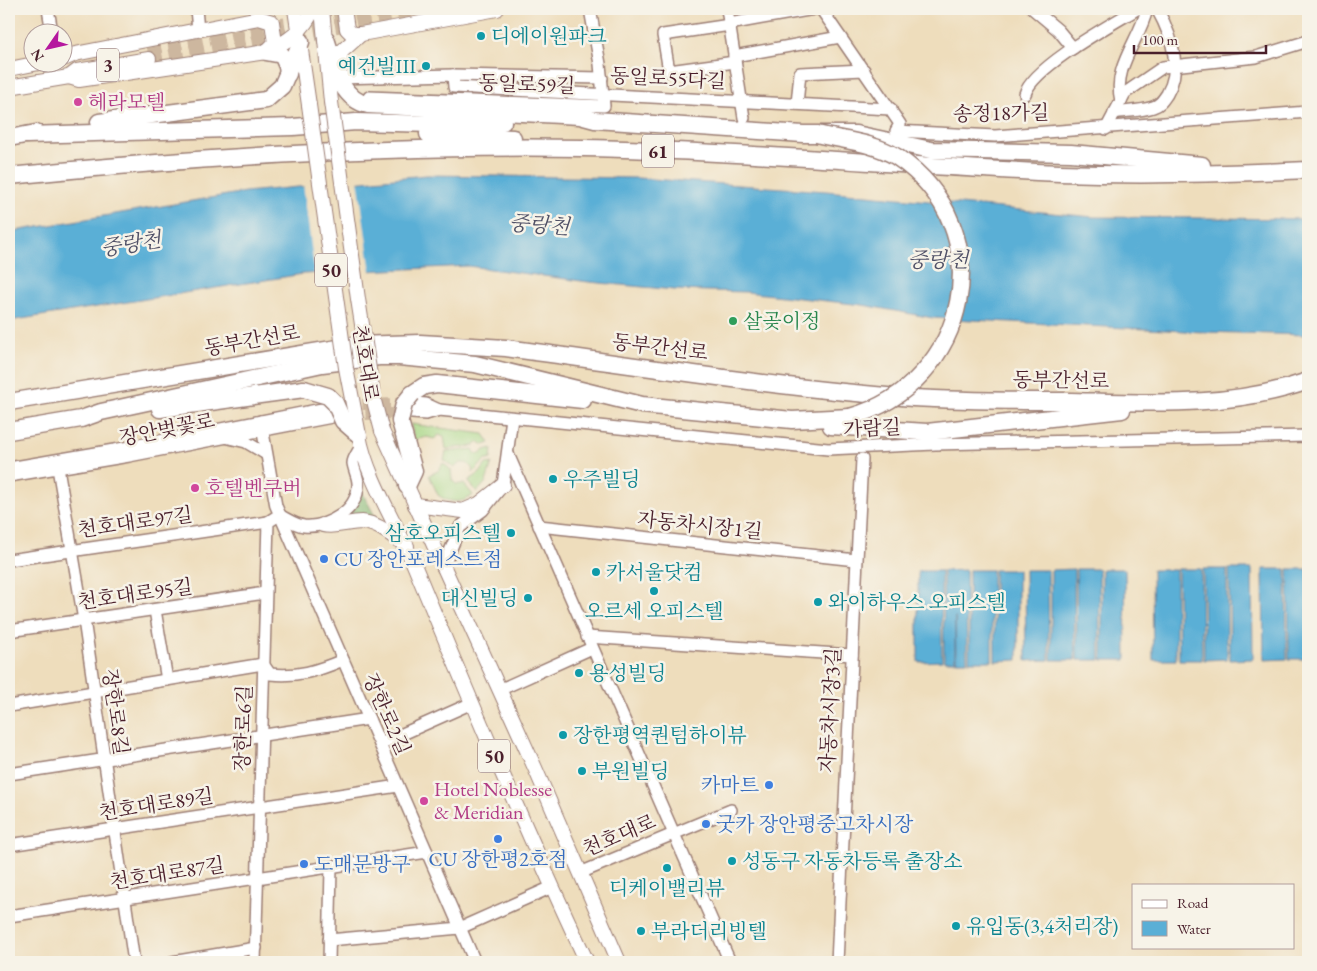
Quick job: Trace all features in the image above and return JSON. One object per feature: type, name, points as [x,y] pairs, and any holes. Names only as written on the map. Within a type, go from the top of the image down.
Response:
[{"type":"highway","points":[[9,138],[55,128],[260,101],[275,93],[282,86],[288,74],[300,36]]},
{"type":"highway","points":[[326,39],[339,78],[350,98],[359,103],[379,107],[580,116],[595,120]]},
{"type":"highway","points":[[266,52],[282,56],[288,66],[288,74]]},
{"type":"highway","points":[[27,135],[356,122],[433,124],[595,120],[810,134],[874,146],[907,166],[930,189],[946,214],[955,236],[960,264],[958,307],[949,334],[934,360],[917,380],[896,397],[875,409],[850,417],[792,420],[438,384],[424,386],[409,408],[414,471],[407,486]]},
{"type":"highway","points":[[318,125],[356,126],[399,133],[535,139],[585,148]]},
{"type":"highway","points":[[810,134],[832,132],[872,136],[943,150],[1097,155],[1200,164],[1249,173]]},
{"type":"highway","name":"61","points":[[9,176],[296,152],[585,148],[808,157],[1062,173],[1173,175],[1308,170]]},
{"type":"highway","name":"동부간선로","points":[[9,402],[326,349],[356,345],[420,343],[506,348],[833,390],[951,400],[1184,402],[1245,398],[1308,381]]},
{"type":"highway","points":[[81,419],[101,412],[322,364],[379,357],[447,360],[475,364],[642,404]]},
{"type":"highway","points":[[9,431],[81,419],[304,389],[328,396],[335,403],[342,421],[360,440]]},
{"type":"highway","points":[[792,420],[806,425],[927,432],[1090,415],[1184,402]]},
{"type":"main road","points":[[72,55],[258,18],[274,9]]},
{"type":"main road","name":"천호대로","points":[[296,9],[346,368],[360,440],[472,704],[552,887],[588,962]]},
{"type":"main road","points":[[300,36],[313,9]]},
{"type":"main road","points":[[70,77],[79,80],[266,52],[300,36],[322,9]]},
{"type":"main road","name":"천호대로","points":[[322,9],[331,102],[358,299],[374,401],[382,431],[619,962]]},
{"type":"main road","points":[[344,9],[347,28],[352,34],[361,34],[497,9]]},
{"type":"main road","points":[[258,18],[272,22],[276,43],[266,52]]},
{"type":"main road","points":[[331,102],[339,78],[341,52],[361,34]]},
{"type":"main road","name":"3","points":[[9,87],[70,77],[78,71],[148,53],[72,60]]},
{"type":"main road","points":[[9,69],[22,66]]},
{"type":"main road","points":[[415,506],[463,511],[479,504],[503,485]]},
{"type":"main road","points":[[323,525],[331,527],[361,522],[373,524],[407,547]]},
{"type":"street","points":[[48,9],[50,22]]},
{"type":"street","points":[[196,9],[198,30]]},
{"type":"street","name":"동일로59길","points":[[350,98],[604,106],[602,78],[590,9]]},
{"type":"street","points":[[727,9],[744,118]]},
{"type":"street","points":[[814,9],[663,36],[669,71],[840,37]]},
{"type":"street","points":[[821,9],[891,109]]},
{"type":"street","points":[[1033,9],[1058,30],[1073,48]]},
{"type":"street","points":[[1025,94],[1027,89],[1047,68],[1073,48],[1137,9]]},
{"type":"street","points":[[1121,101],[1118,82],[1129,50],[1145,19],[1147,9]]},
{"type":"street","points":[[1114,112],[1152,108],[1161,103],[1172,85],[1176,65],[1168,31],[1157,9]]},
{"type":"street","points":[[1106,129],[1125,93],[1163,68],[1176,65],[1219,63],[1256,57],[1308,40]]},
{"type":"street","points":[[797,104],[800,73],[864,70]]},
{"type":"street","points":[[339,78],[454,76],[602,78]]},
{"type":"street","name":"동일로55다길","points":[[454,76],[454,87],[891,109]]},
{"type":"street","name":"송정18가길","points":[[891,109],[900,124],[896,131],[995,136],[1106,129],[1308,112]]},
{"type":"street","name":"가람길","points":[[409,408],[426,404],[439,410],[828,449],[935,444],[1306,437]]},
{"type":"street","name":"장안벚꽃로","points":[[9,468],[329,413]]},
{"type":"street","points":[[443,568],[460,527],[483,510],[503,485],[512,418]]},
{"type":"street","points":[[262,425],[273,494],[279,515],[302,526],[323,525],[344,512],[356,496],[358,485],[353,462],[360,440]]},
{"type":"street","name":"장안벚꽃로","points":[[9,476],[223,438],[262,425]]},
{"type":"street","points":[[223,438],[246,442],[266,454]]},
{"type":"street","points":[[508,454],[730,962]]},
{"type":"street","name":"자동차시장3길","points":[[837,962],[862,459]]},
{"type":"street","name":"장한로8길","points":[[58,468],[84,620],[134,962]]},
{"type":"street","points":[[268,522],[279,515]]},
{"type":"street","name":"장한로2길","points":[[279,515],[475,962]]},
{"type":"street","name":"천호대로97길","points":[[9,560],[268,522]]},
{"type":"street","name":"장한로6길","points":[[256,962],[268,522]]},
{"type":"street","name":"자동차시장1길","points":[[539,526],[856,560]]},
{"type":"street","name":"천호대로95길","points":[[9,631],[266,594]]},
{"type":"street","points":[[155,610],[167,680]]},
{"type":"street","points":[[588,637],[852,655]]},
{"type":"street","points":[[499,690],[592,648]]},
{"type":"street","points":[[9,706],[263,664],[270,674],[300,675],[316,672],[343,660]]},
{"type":"street","points":[[380,744],[472,704]]},
{"type":"street","points":[[9,774],[368,719]]},
{"type":"street","name":"천호대로89길","points":[[9,845],[398,786]]},
{"type":"street","points":[[673,834],[731,810]]},
{"type":"street","name":"천호대로","points":[[580,873],[673,834]]},
{"type":"street","name":"천호대로87길","points":[[9,916],[427,852]]},
{"type":"street","points":[[329,962],[331,867]]},
{"type":"street","points":[[329,940],[460,928],[552,887]]},
{"type":"street","points":[[172,962],[256,948]]},
{"type":"green space","points":[[411,424],[484,434],[490,443],[484,445],[479,442],[474,446],[446,449],[444,437],[439,435],[434,439],[427,437],[414,440]]},
{"type":"green space","points":[[492,448],[491,459],[484,461],[473,473],[472,468],[467,463],[460,463],[454,468],[444,460],[446,452],[473,449],[476,454],[480,454]]},
{"type":"green space","points":[[443,463],[451,470],[452,480],[456,484],[464,484],[473,495],[464,500],[451,501],[438,495],[429,475],[438,471]]},
{"type":"green space","points":[[492,463],[486,482],[477,492],[468,481],[480,473],[486,464]]},
{"type":"green space","points":[[362,492],[377,520],[339,520]]},
{"type":"water","name":"중랑천","points":[[427,175],[637,178],[826,191],[1093,217],[1308,219],[1308,335],[1204,332],[933,318],[863,305],[746,292],[675,290],[589,282],[468,266],[303,274],[9,321],[9,232],[245,192]]},
{"type":"water","points":[[1074,569],[1075,660],[1051,660],[1051,570]]},
{"type":"water","points":[[1076,569],[1099,569],[1100,660],[1077,660]]},
{"type":"water","points":[[1102,569],[1125,569],[1126,660],[1102,660]]},
{"type":"water","points":[[1178,569],[1201,569],[1202,660],[1179,660]]},
{"type":"water","points":[[1203,569],[1227,569],[1227,659],[1204,660]]},
{"type":"water","points":[[1229,569],[1252,569],[1253,659],[1230,660]]},
{"type":"water","points":[[1263,569],[1286,569],[1287,659],[1264,660]]},
{"type":"water","points":[[1288,569],[1308,569],[1308,659],[1289,659]]},
{"type":"water","points":[[966,570],[967,661],[956,661],[955,617],[955,661],[944,661],[943,571]]},
{"type":"water","points":[[969,570],[992,570],[992,661],[969,661]]},
{"type":"water","points":[[994,570],[1018,570],[1018,660],[995,661]]},
{"type":"water","points":[[1025,570],[1048,570],[1049,660],[1026,661]]},
{"type":"water","points":[[1152,570],[1176,570],[1176,660],[1153,660]]},
{"type":"water","points":[[918,571],[941,571],[942,661],[918,662]]},
{"type":"pier","points":[[358,179],[371,273],[315,276],[303,184]]},
{"type":"tunnel","points":[[147,48],[374,9]]},
{"type":"tunnel","points":[[149,59],[434,9]]},
{"type":"tunnel","points":[[346,405],[410,403]]},
{"type":"tunnel","points":[[349,415],[408,413]]},
{"type":"place","name":"디에이원파크","points":[[481,36]]},
{"type":"place","name":"예건빌III","points":[[426,66]]},
{"type":"place","name":"헤라모텔","points":[[78,102]]},
{"type":"place","name":"살곶이정","points":[[733,321]]},
{"type":"place","name":"우주빌딩","points":[[553,479]]},
{"type":"place","name":"호텔벤쿠버","points":[[195,488]]},
{"type":"place","name":"삼호오피스텔","points":[[511,533]]},
{"type":"place","name":"CU 장안포레스트점","points":[[324,559]]},
{"type":"place","name":"카서울닷컴","points":[[596,572]]},
{"type":"place","name":"오르세 오피스텔","points":[[654,591]]},
{"type":"place","name":"대신빌딩","points":[[528,598]]},
{"type":"place","name":"와이하우스 오피스텔","points":[[818,602]]},
{"type":"place","name":"용성빌딩","points":[[579,673]]},
{"type":"place","name":"장한평역퀀텀하이뷰","points":[[563,735]]},
{"type":"place","name":"부원빌딩","points":[[582,771]]},
{"type":"place","name":"카마트","points":[[769,785]]},
{"type":"place","name":"Hotel Noblesse & Meridian","points":[[424,801]]},
{"type":"place","name":"굿카 장안평중고차시장","points":[[706,824]]},
{"type":"place","name":"CU 장한평2호점","points":[[498,839]]},
{"type":"place","name":"성동구 자동차등록 출장소","points":[[732,861]]},
{"type":"place","name":"도매문방구","points":[[304,864]]},
{"type":"place","name":"디케이밸리뷰","points":[[667,868]]},
{"type":"place","name":"유입동(3,4처리장)","points":[[956,926]]},
{"type":"place","name":"부라더리빙텔","points":[[641,931]]}]
